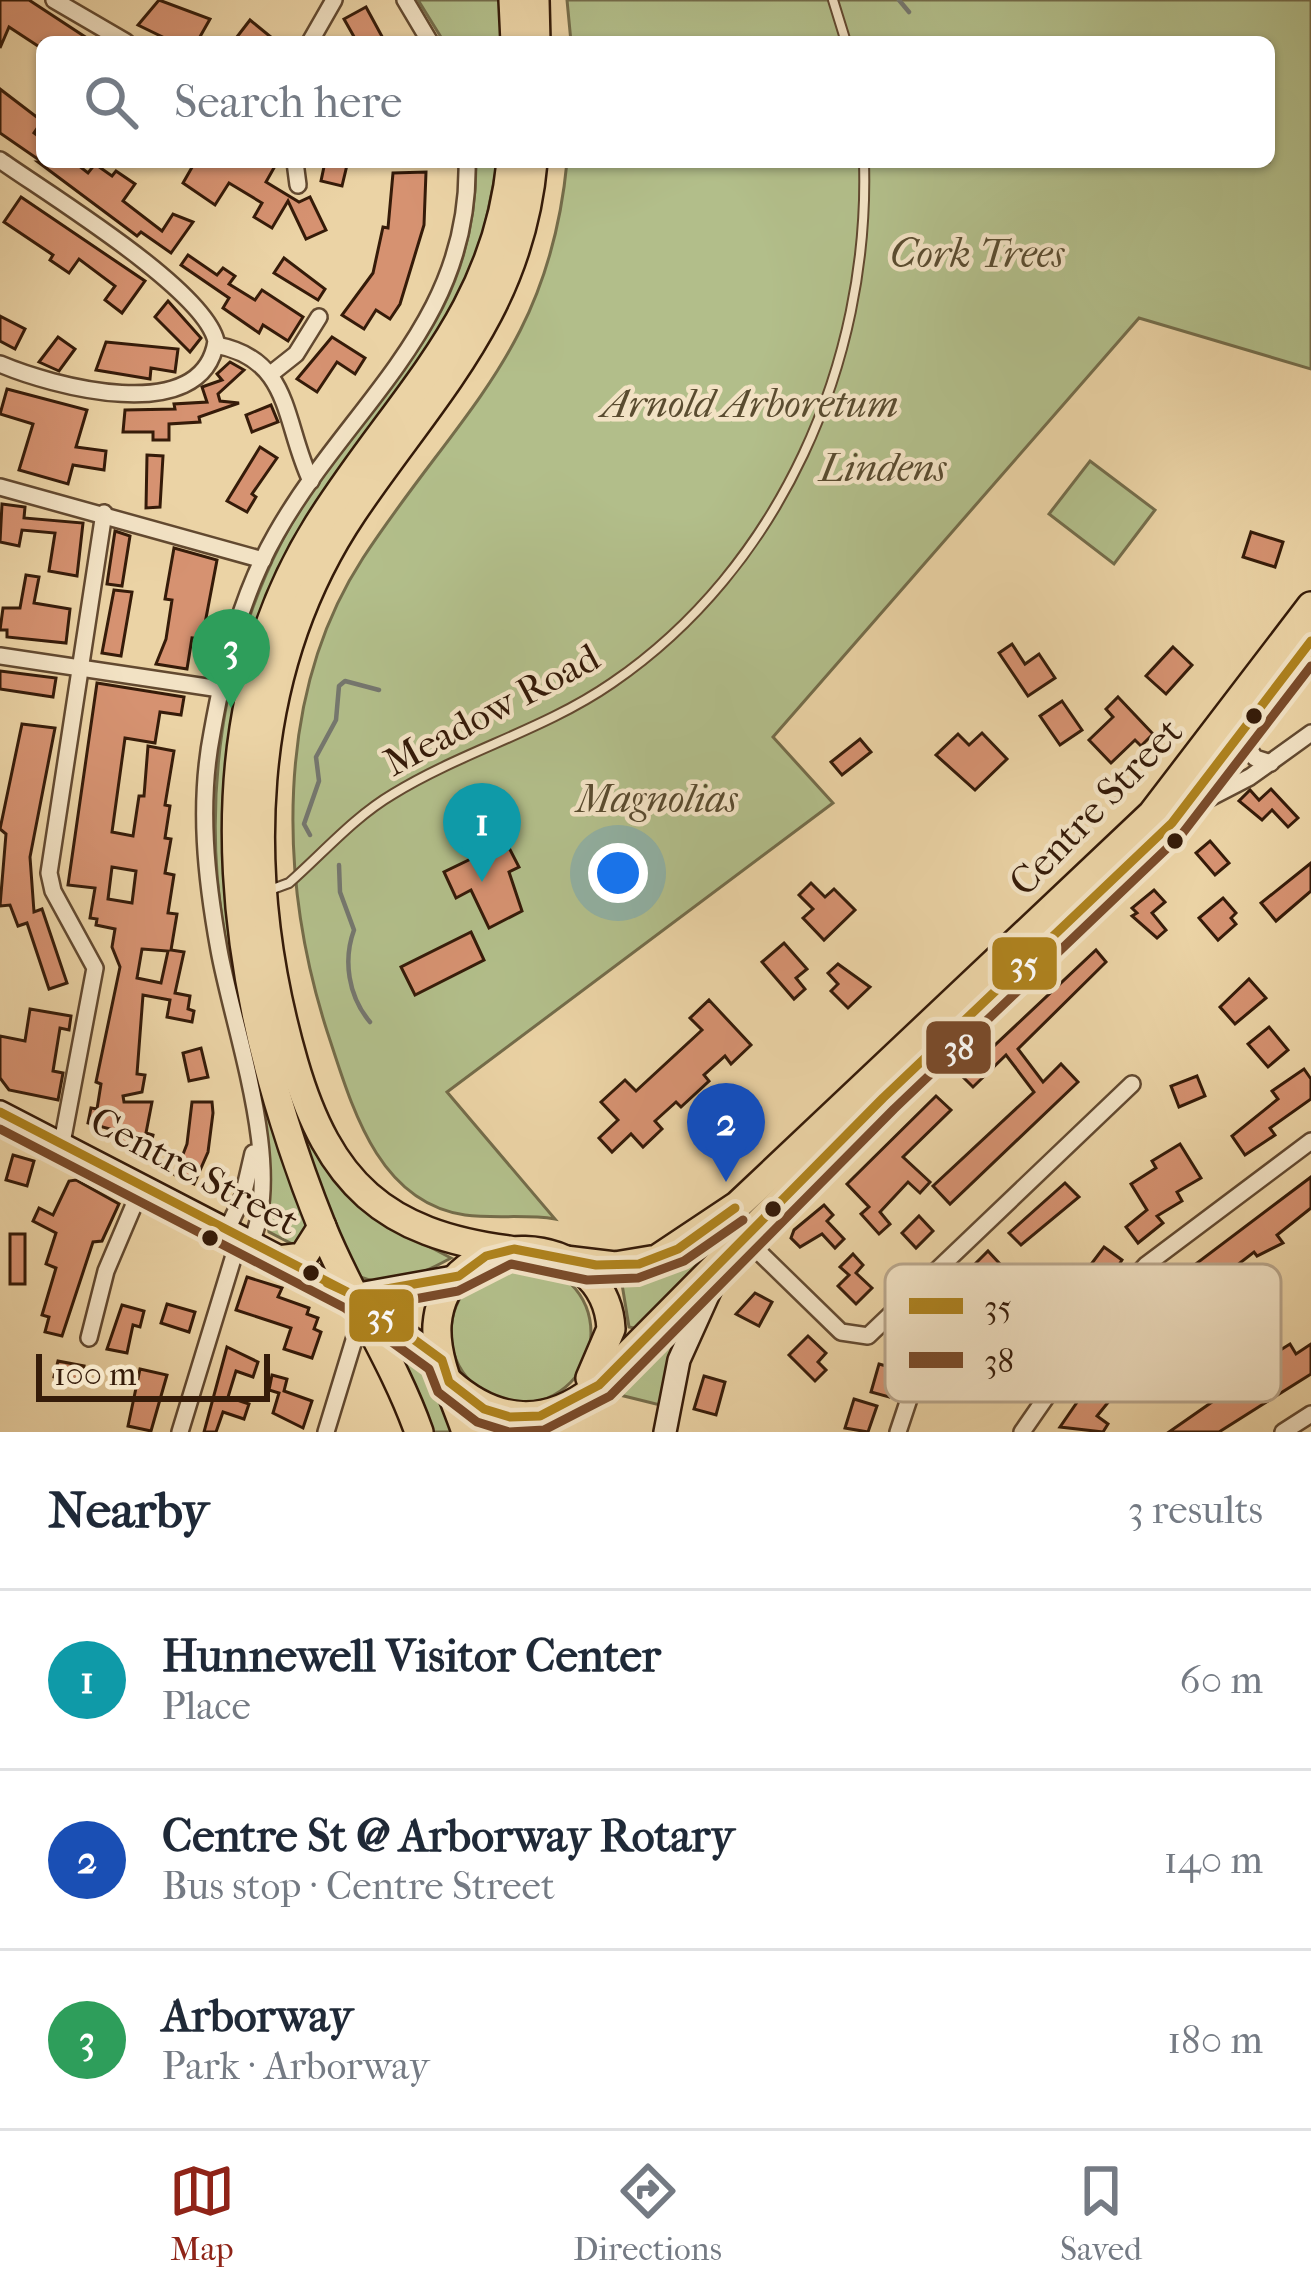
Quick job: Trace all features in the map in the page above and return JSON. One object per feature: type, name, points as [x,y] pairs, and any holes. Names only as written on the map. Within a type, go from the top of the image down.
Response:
[{"type":"highway","points":[[513,0],[514,36]]},
{"type":"highway","points":[[535,0],[536,36]]},
{"type":"highway","points":[[419,1432],[322,1228],[279,1096],[249,968],[236,829],[243,726],[268,630],[303,551],[477,296],[500,231],[510,168]]},
{"type":"highway","name":"Centre Street","points":[[532,168],[521,239],[493,312],[337,537],[294,624],[274,689],[265,751],[263,891],[269,957],[308,1108],[337,1164],[370,1200],[416,1229],[460,1243],[541,1251],[565,1260],[615,1266],[672,1252],[723,1217],[1146,820],[1195,764],[1311,606]]},
{"type":"highway","name":"Centre Street","points":[[446,1371],[501,1415],[576,1410],[735,1247],[1182,812],[1311,641]]},
{"type":"highway","points":[[278,1260],[303,1256],[322,1228]]},
{"type":"highway","points":[[466,1432],[446,1371],[439,1317],[459,1276],[486,1256],[509,1250]]},
{"type":"highway","points":[[545,1432],[576,1410],[601,1363],[611,1324],[596,1284],[565,1260]]},
{"type":"main road","name":"Centre Street","points":[[0,1112],[358,1304],[446,1371]]},
{"type":"main road","points":[[666,1422],[688,1334],[735,1247]]},
{"type":"main road","points":[[358,1304],[459,1276]]},
{"type":"street","points":[[53,0],[116,36]]},
{"type":"street","points":[[313,36],[334,0]]},
{"type":"street","points":[[405,0],[426,36]]},
{"type":"street","points":[[0,160],[179,289],[205,315],[216,345]]},
{"type":"street","points":[[296,168],[298,185]]},
{"type":"street","points":[[238,1238],[261,1208],[258,1132],[219,953],[206,846],[204,792],[220,689],[263,560],[310,481],[438,305],[459,248],[466,168]]},
{"type":"street","points":[[272,374],[296,354],[319,317]]},
{"type":"street","points":[[0,364],[53,383],[128,395],[178,384],[202,368],[216,345]]},
{"type":"street","points":[[216,345],[252,356],[272,374],[310,481]]},
{"type":"street","points":[[0,487],[263,560]]},
{"type":"street","points":[[62,1144],[95,968],[50,879],[104,513]]},
{"type":"street","points":[[0,656],[220,689]]},
{"type":"street","points":[[1182,812],[1270,763],[1311,733]]},
{"type":"street","points":[[1240,737],[1255,758],[1270,763]]},
{"type":"street","points":[[944,1264],[1132,1084]]},
{"type":"street","points":[[180,1432],[238,1238],[258,1132]]},
{"type":"street","points":[[1147,1264],[1311,1142]]},
{"type":"street","points":[[89,1338],[106,1270],[142,1186]]},
{"type":"street","points":[[723,1217],[735,1247],[850,1336],[874,1333],[885,1322]]},
{"type":"street","points":[[326,1432],[358,1304]]},
{"type":"street","points":[[898,1432],[908,1402]]},
{"type":"street","points":[[1022,1432],[1043,1402]]},
{"type":"street","points":[[1283,1432],[1311,1414]]},
{"type":"lane","points":[[833,0],[844,36]]},
{"type":"lane","name":"Meadow Road","points":[[263,891],[285,885],[396,791],[560,714],[614,681],[682,627],[730,574],[785,488],[824,408],[853,304],[863,237],[864,168]]},
{"type":"green space","points":[[418,0],[500,0],[502,36],[440,36]]},
{"type":"green space","name":"Arnold Arboretum","points":[[567,0],[1311,0],[1311,369],[1139,318],[773,737],[833,803],[447,1092],[555,1219],[476,1216],[435,1206],[409,1191],[389,1170],[358,1117],[311,973],[294,852],[294,790],[300,728],[313,669],[334,612],[363,558],[465,419],[520,332],[557,227],[566,168],[1275,168],[1275,36],[570,36]]},
{"type":"green space","points":[[476,168],[497,168],[479,254],[455,310],[295,539],[264,607],[237,703],[311,1230],[300,1248],[269,1232],[262,1104],[217,878],[215,828],[222,730],[244,633],[281,543],[310,493],[434,324],[456,277],[471,224]]},
{"type":"green space","points":[[1090,461],[1155,510],[1114,564],[1049,514]]},
{"type":"green space","points":[[310,1142],[340,1184],[411,1237],[451,1258],[391,1281],[355,1274],[303,1144]]},
{"type":"green space","points":[[704,1245],[712,1253],[639,1329],[629,1327],[621,1278]]},
{"type":"green space","points":[[521,1263],[548,1268],[571,1283],[586,1306],[591,1333],[586,1360],[571,1383],[548,1398],[521,1403],[494,1398],[471,1383],[456,1360],[451,1333],[456,1306],[471,1283],[494,1268]]},
{"type":"green space","points":[[687,1314],[660,1405],[620,1395]]},
{"type":"green space","points":[[389,1334],[432,1372],[455,1432],[428,1432]]},
{"type":"building","points":[[0,0],[29,0],[84,36],[36,36],[36,45],[9,27],[0,48]]},
{"type":"building","points":[[159,0],[210,19],[200,36],[161,36],[138,25]]},
{"type":"building","points":[[366,7],[382,36],[354,36],[344,19]]},
{"type":"building","points":[[250,20],[270,36],[238,36]]},
{"type":"building","points":[[0,89],[36,116],[36,158],[0,133]]},
{"type":"building","points":[[46,168],[82,168],[88,173],[101,168],[112,176],[116,171],[135,184],[123,201],[162,231],[173,214],[193,222],[171,253],[141,232],[137,236]]},
{"type":"building","points":[[192,168],[274,168],[266,182],[299,202],[310,197],[326,230],[306,239],[288,201],[272,228],[254,217],[262,203],[229,183],[215,205],[183,183]]},
{"type":"building","points":[[324,168],[346,168],[342,186],[321,181]]},
{"type":"building","points":[[426,172],[424,225],[400,304],[390,319],[376,310],[364,329],[342,315],[373,273],[383,227],[388,228],[393,173]]},
{"type":"building","points":[[21,197],[145,281],[122,313],[105,300],[115,286],[79,259],[69,273],[50,260],[53,255],[4,222]]},
{"type":"building","points":[[188,255],[217,275],[223,268],[235,276],[229,284],[255,300],[262,290],[303,317],[288,341],[263,325],[259,333],[223,308],[229,298],[181,265]]},
{"type":"building","points":[[284,258],[325,289],[318,300],[274,273]]},
{"type":"building","points":[[168,301],[201,338],[190,352],[155,317]]},
{"type":"building","points":[[0,316],[25,329],[15,349],[0,341]]},
{"type":"building","points":[[58,337],[75,349],[59,371],[39,362]]},
{"type":"building","points":[[332,337],[365,358],[355,374],[337,362],[317,392],[297,379]]},
{"type":"building","points":[[106,342],[178,349],[175,372],[151,368],[150,379],[96,370]]},
{"type":"building","points":[[230,362],[244,370],[218,394],[220,401],[239,403],[199,417],[200,422],[169,424],[169,440],[153,440],[153,432],[123,432],[125,410],[175,409],[174,404],[207,402],[202,387],[222,380],[217,374]]},
{"type":"building","points":[[7,389],[87,410],[76,447],[106,451],[104,470],[73,465],[68,484],[19,470],[33,424],[0,414]]},
{"type":"building","points":[[271,405],[278,422],[252,432],[246,415]]},
{"type":"building","points":[[260,447],[277,458],[252,494],[256,497],[247,512],[227,501]]},
{"type":"building","points":[[147,455],[163,456],[160,507],[146,508]]},
{"type":"building","points":[[2,504],[25,507],[24,518],[83,523],[77,576],[49,571],[55,533],[22,530],[19,546],[0,542]]},
{"type":"building","points":[[115,531],[130,536],[122,586],[107,584]]},
{"type":"building","points":[[1251,532],[1283,542],[1275,567],[1243,557]]},
{"type":"building","points":[[174,548],[217,560],[202,639],[192,638],[187,669],[156,664],[166,639],[172,600],[165,599]]},
{"type":"building","points":[[26,575],[39,577],[34,603],[70,609],[66,643],[7,637],[7,630],[0,630],[3,608],[20,608]]},
{"type":"building","points":[[114,590],[132,592],[121,656],[102,653]]},
{"type":"building","points":[[1012,644],[1025,664],[1039,654],[1055,678],[1028,696],[999,653]]},
{"type":"building","points":[[1173,647],[1192,665],[1166,694],[1146,676]]},
{"type":"building","points":[[0,671],[56,678],[53,697],[0,689]]},
{"type":"building","points":[[97,683],[184,697],[181,715],[160,712],[155,743],[125,738],[112,832],[133,836],[139,796],[144,796],[148,746],[174,751],[165,805],[170,806],[165,838],[171,839],[165,873],[174,875],[168,913],[177,914],[171,950],[184,952],[175,993],[190,996],[188,1009],[194,1011],[192,1022],[167,1017],[170,1000],[143,995],[137,1074],[145,1075],[142,1092],[123,1096],[124,1102],[152,1102],[146,1133],[153,1135],[150,1149],[119,1143],[121,1132],[88,1123],[91,1108],[97,1109],[101,1084],[96,1082],[120,967],[112,947],[115,929],[96,925],[97,919],[90,918],[95,888],[68,885]],"holes":[[[112,867],[136,871],[132,903],[108,899]],[[142,949],[168,951],[161,983],[137,978]]]},
{"type":"building","points":[[1118,697],[1153,734],[1141,746],[1135,740],[1111,763],[1089,740],[1113,717],[1106,709]]},
{"type":"building","points":[[1062,701],[1082,730],[1060,745],[1040,716]]},
{"type":"building","points":[[22,724],[55,728],[30,857],[34,912],[42,909],[67,983],[49,989],[27,923],[18,926],[10,905],[0,906],[6,834],[0,829]]},
{"type":"building","points":[[982,733],[1007,759],[975,790],[936,755],[958,734],[969,745]]},
{"type":"building","points":[[860,739],[871,752],[842,775],[831,762]]},
{"type":"building","points":[[1271,789],[1298,818],[1288,827],[1272,810],[1262,820],[1239,801],[1250,790],[1259,800]]},
{"type":"building","points":[[1210,841],[1229,863],[1215,875],[1196,853]]},
{"type":"building","points":[[506,842],[519,867],[509,872],[522,911],[489,928],[471,890],[456,898],[444,872]]},
{"type":"building","points":[[1311,863],[1311,891],[1276,921],[1261,903]]},
{"type":"building","points":[[811,883],[825,897],[834,889],[855,910],[824,940],[803,918],[813,909],[799,895]]},
{"type":"building","points":[[1154,890],[1165,902],[1152,913],[1166,930],[1157,938],[1132,916],[1137,913],[1132,908]]},
{"type":"building","points":[[1223,898],[1236,913],[1231,918],[1236,924],[1218,940],[1199,918]]},
{"type":"building","points":[[471,932],[484,960],[415,995],[401,967]]},
{"type":"building","points":[[784,943],[807,969],[796,978],[805,989],[794,999],[762,962]]},
{"type":"building","points":[[1096,950],[1106,962],[1018,1049],[1043,1082],[1061,1064],[1078,1082],[950,1204],[933,1186],[1034,1092],[1006,1055],[973,1087],[962,1076]]},
{"type":"building","points":[[838,964],[870,987],[848,1008],[831,991],[838,984],[828,973]]},
{"type":"building","points":[[1249,979],[1266,998],[1235,1024],[1220,1007]]},
{"type":"building","points":[[709,1000],[751,1045],[731,1064],[725,1056],[704,1075],[709,1081],[681,1107],[676,1102],[655,1121],[662,1129],[643,1147],[631,1134],[612,1152],[599,1138],[618,1120],[601,1102],[625,1080],[636,1091],[702,1030],[690,1018]]},
{"type":"building","points":[[30,1009],[71,1016],[69,1030],[60,1028],[53,1071],[63,1073],[58,1100],[9,1090],[0,1078],[0,1036],[25,1041]]},
{"type":"building","points":[[1269,1027],[1288,1050],[1268,1067],[1248,1044]]},
{"type":"building","points":[[201,1048],[208,1077],[189,1081],[183,1053]]},
{"type":"building","points":[[1304,1069],[1311,1079],[1311,1099],[1270,1128],[1275,1135],[1245,1155],[1232,1136],[1278,1099],[1272,1091]]},
{"type":"building","points":[[1197,1076],[1205,1096],[1179,1107],[1171,1086]]},
{"type":"building","points":[[936,1096],[951,1110],[903,1157],[930,1182],[920,1193],[908,1182],[880,1212],[890,1224],[879,1234],[861,1214],[869,1207],[847,1184]]},
{"type":"building","points":[[192,1102],[212,1102],[213,1113],[208,1152],[194,1184],[175,1175],[187,1144]]},
{"type":"building","points":[[1180,1144],[1201,1178],[1177,1192],[1182,1201],[1157,1216],[1163,1223],[1138,1243],[1126,1227],[1147,1210],[1131,1184],[1156,1168],[1152,1161]]},
{"type":"building","points":[[13,1155],[34,1161],[27,1186],[6,1180]]},
{"type":"building","points":[[1311,1177],[1311,1208],[1277,1235],[1283,1243],[1257,1256],[1254,1252],[1238,1264],[1196,1264]]},
{"type":"building","points":[[76,1180],[119,1204],[102,1241],[93,1242],[62,1336],[45,1332],[49,1317],[42,1315],[56,1268],[46,1264],[56,1233],[33,1221],[39,1208],[53,1215],[69,1181]]},
{"type":"building","points":[[1065,1183],[1079,1197],[1021,1245],[1009,1233]]},
{"type":"building","points":[[824,1205],[833,1215],[827,1221],[844,1239],[835,1248],[822,1234],[800,1247],[791,1238],[794,1230]]},
{"type":"building","points":[[919,1216],[933,1231],[916,1248],[902,1233]]},
{"type":"building","points":[[10,1234],[25,1234],[25,1284],[10,1284]]},
{"type":"building","points":[[1104,1247],[1122,1260],[1120,1264],[1091,1264]]},
{"type":"building","points":[[988,1251],[1000,1264],[975,1264]]},
{"type":"building","points":[[853,1254],[863,1265],[856,1273],[872,1288],[856,1304],[838,1286],[849,1275],[840,1267]]},
{"type":"building","points":[[247,1277],[282,1288],[278,1297],[309,1308],[307,1314],[318,1318],[314,1329],[321,1332],[312,1358],[284,1349],[291,1328],[236,1310]]},
{"type":"building","points":[[755,1293],[772,1302],[759,1326],[736,1314]]},
{"type":"building","points":[[167,1304],[195,1312],[189,1332],[161,1323]]},
{"type":"building","points":[[122,1305],[144,1311],[140,1327],[133,1325],[127,1353],[107,1349]]},
{"type":"building","points":[[808,1336],[826,1353],[818,1362],[826,1370],[815,1381],[789,1355]]},
{"type":"building","points":[[1290,1344],[1296,1354],[1311,1344],[1311,1374],[1281,1393],[1281,1350]]},
{"type":"building","points":[[227,1347],[258,1362],[253,1377],[236,1371],[228,1397],[249,1404],[244,1419],[223,1412],[216,1432],[204,1432]]},
{"type":"building","points":[[58,1361],[84,1366],[80,1383],[54,1377]]},
{"type":"building","points":[[879,1364],[885,1366],[885,1396],[871,1392]]},
{"type":"building","points":[[140,1369],[167,1375],[151,1431],[128,1426]]},
{"type":"building","points":[[272,1375],[287,1379],[284,1391],[312,1401],[303,1428],[273,1413],[279,1393],[269,1390]]},
{"type":"building","points":[[704,1376],[725,1382],[716,1415],[694,1409]]},
{"type":"building","points":[[854,1399],[877,1406],[868,1432],[845,1428]]},
{"type":"building","points":[[1077,1402],[1108,1402],[1097,1416],[1108,1424],[1103,1432],[1060,1427]]},
{"type":"building","points":[[1212,1402],[1267,1402],[1219,1432],[1169,1432]]},
{"type":"waterway","points":[[899,0],[909,12]]},
{"type":"waterway","points":[[310,835],[304,824],[319,781],[316,757],[336,720],[339,686],[345,681],[379,690]]},
{"type":"waterway","points":[[339,865],[340,892],[354,930],[350,978],[370,1022]]},
{"type":"transit line","name":"35","points":[[0,1112],[353,1295],[442,1360],[449,1382],[484,1409],[510,1417],[540,1416],[599,1385],[883,1098],[1172,823],[1311,641]]},
{"type":"transit line","name":"38","points":[[0,1129],[345,1308],[429,1369],[438,1392],[477,1422],[509,1432],[544,1430],[610,1396],[894,1109],[1182,834],[1311,666]]},
{"type":"transit line","name":"35","points":[[327,1283],[353,1295],[459,1276],[486,1256],[514,1249],[596,1265],[639,1264],[678,1249],[735,1208]]},
{"type":"transit line","name":"38","points":[[355,1310],[458,1291],[511,1264],[587,1280],[638,1278],[684,1261],[743,1220]]},
{"type":"place","name":"Arborway","points":[[231,708]]},
{"type":"place","name":"Hunnewell Visitor Center","points":[[482,882]]},
{"type":"place","name":"Centre St @ Arborway Rotary","points":[[726,1182]]},
{"type":"park label","name":"Cork Trees","points":[[977,253]]},
{"type":"park label","name":"Lindens","points":[[883,467]]},
{"type":"park label","name":"Magnolias","points":[[657,798]]}]
